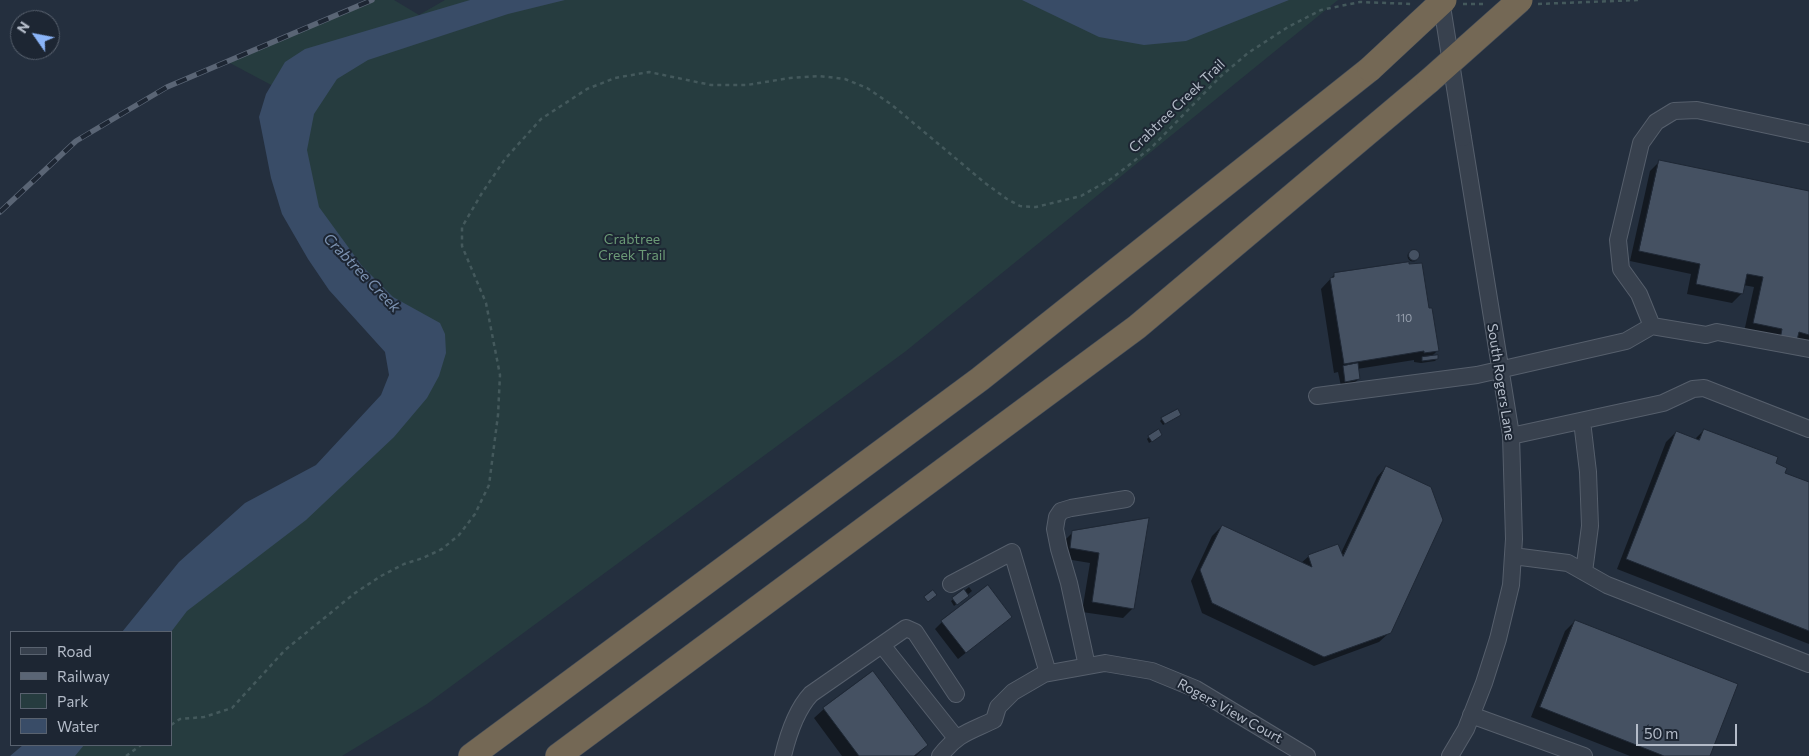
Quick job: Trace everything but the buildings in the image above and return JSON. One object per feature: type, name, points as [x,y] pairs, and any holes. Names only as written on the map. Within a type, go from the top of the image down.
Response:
[{"type":"highway","points":[[472,756],[980,379],[1370,69],[1447,1]]},
{"type":"highway","points":[[558,756],[1137,327],[1429,81],[1527,2]]},
{"type":"highway","points":[[454,756],[596,665]]},
{"type":"highway","points":[[565,756],[600,725]]},
{"type":"street","name":"South Rogers Lane","points":[[1447,1],[1463,138],[1511,436],[1514,495],[1511,585],[1498,639],[1484,684],[1450,756]]},
{"type":"street","points":[[1652,326],[1639,294],[1621,269],[1618,240],[1641,142],[1656,122],[1674,111],[1697,110],[1809,134]]},
{"type":"street","points":[[1317,396],[1477,375],[1626,342],[1652,326],[1706,335],[1718,332],[1809,349]]},
{"type":"street","points":[[1706,335],[1715,343],[1809,360]]},
{"type":"street","points":[[1511,436],[1663,403],[1693,389],[1704,388],[1809,429]]},
{"type":"street","points":[[1582,421],[1588,472],[1590,526],[1584,572]]},
{"type":"street","points":[[1087,666],[1069,583],[1059,549],[1055,529],[1057,517],[1061,511],[1071,508],[1126,499]]},
{"type":"street","points":[[950,584],[1012,552],[1048,673]]},
{"type":"street","points":[[1513,556],[1568,563],[1607,585],[1809,664]]},
{"type":"street","points":[[783,756],[786,742],[803,703],[811,694],[906,628],[915,632],[956,694]]},
{"type":"street","points":[[882,645],[956,738],[940,756]]},
{"type":"street","name":"Rogers View Court","points":[[956,738],[994,720],[998,707],[1013,692],[1048,673],[1105,663],[1152,670],[1196,689],[1307,756]]},
{"type":"street","points":[[1471,715],[1584,756]]},
{"type":"path","points":[[1527,2],[1638,0]]},
{"type":"path","points":[[1447,1],[1495,4]]},
{"type":"path","name":"Crabtree Creek Trail","points":[[172,724],[180,719],[204,717],[232,708],[285,650],[355,593],[404,564],[442,549],[458,535],[475,514],[489,485],[498,416],[500,375],[486,303],[462,246],[462,227],[505,159],[541,120],[587,89],[615,78],[649,72],[710,85],[748,84],[819,76],[845,79],[867,88],[892,105],[1007,200],[1020,206],[1036,208],[1081,196],[1110,180],[1152,147],[1220,77],[1248,53],[1288,27],[1321,10],[1360,2],[1418,4]]},
{"type":"path","points":[[126,756],[140,746]]},
{"type":"green space","name":"Crabtree Creek Trail","points":[[368,0],[394,0],[419,15],[445,0],[1338,0],[906,351],[427,704],[342,756],[17,756],[28,746],[172,746],[172,631],[146,631],[412,388],[318,238],[292,96],[228,62]]},
{"type":"water","name":"Crabtree Creek","points":[[470,0],[565,0],[508,14],[368,60],[337,79],[314,114],[307,150],[319,207],[362,266],[393,297],[440,323],[445,334],[446,353],[439,376],[427,398],[394,437],[306,520],[187,611],[172,631],[123,631],[179,562],[245,503],[316,465],[381,395],[389,375],[385,352],[329,290],[308,259],[282,214],[271,178],[259,117],[266,94],[285,62],[305,49]]},
{"type":"water","points":[[1022,0],[1289,0],[1186,41],[1144,45],[1099,37]]},
{"type":"water","points":[[22,746],[83,746],[75,756],[10,756]]},
{"type":"railway","points":[[0,212],[76,141],[167,87],[372,0]]}]
